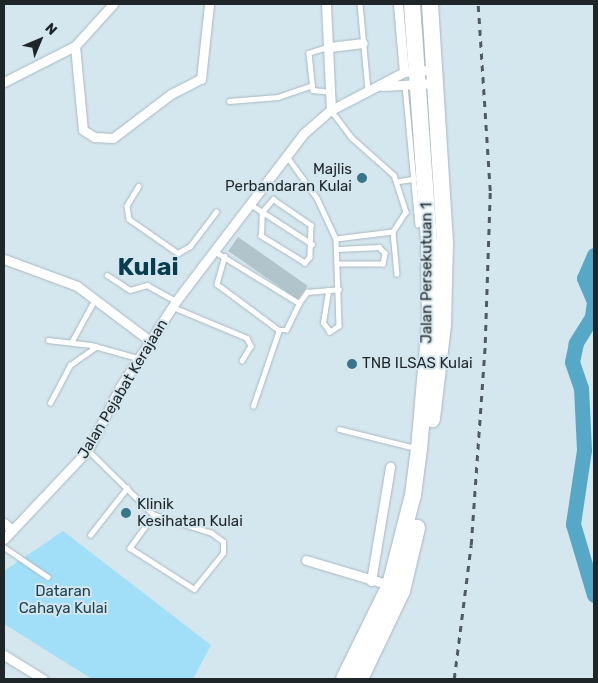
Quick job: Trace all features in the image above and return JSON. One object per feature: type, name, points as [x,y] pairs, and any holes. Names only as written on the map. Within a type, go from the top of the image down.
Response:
[{"type":"highway","name":"Jalan Persekutuan 1","points":[[344,679],[390,585],[413,495],[419,448],[430,323],[412,77],[412,4]]},
{"type":"highway","name":"Jalan Persekutuan 1","points":[[360,679],[402,591],[423,502],[443,325],[445,243],[437,76],[430,4]]},
{"type":"street","points":[[4,82],[75,46],[113,4]]},
{"type":"street","points":[[75,46],[83,130],[94,137],[113,138],[171,94],[204,76],[209,4]]},
{"type":"street","points":[[326,4],[330,47],[331,110]]},
{"type":"street","points":[[398,4],[412,77]]},
{"type":"street","points":[[330,47],[363,43]]},
{"type":"street","points":[[412,77],[437,76]]},
{"type":"street","points":[[412,77],[437,76]]},
{"type":"street","name":"Jalan Pejabat Kerajaan","points":[[4,540],[88,450],[138,358],[174,304],[285,154],[331,110],[368,90],[412,77]]},
{"type":"street","name":"Jalan Pejabat Kerajaan","points":[[379,86],[412,77]]},
{"type":"street","points":[[4,259],[60,278],[95,299],[150,341]]},
{"type":"street","points":[[371,581],[390,467]]},
{"type":"street","points":[[4,522],[12,530]]},
{"type":"street","points":[[306,560],[371,581],[390,585]]},
{"type":"street","points":[[4,655],[44,679]]},
{"type":"lane","points":[[360,4],[368,90]]},
{"type":"lane","points":[[330,47],[309,49],[312,85],[318,93],[331,92]]},
{"type":"lane","points":[[412,77],[414,179],[418,224]]},
{"type":"lane","points":[[229,101],[278,97],[312,85]]},
{"type":"lane","points":[[331,110],[351,137],[399,181],[406,212],[393,232],[397,274]]},
{"type":"lane","points":[[285,154],[317,198],[336,239],[338,249],[339,326],[330,332],[323,323],[328,290]]},
{"type":"lane","points":[[399,181],[414,179]]},
{"type":"lane","points":[[139,186],[127,206],[129,219],[178,253],[190,246],[216,212]]},
{"type":"lane","points":[[273,199],[308,221],[312,244],[305,263],[264,239],[260,232],[262,212],[273,199]]},
{"type":"lane","points":[[249,203],[312,244]]},
{"type":"lane","points":[[336,239],[393,232]]},
{"type":"lane","points":[[338,249],[379,246],[385,253],[383,264],[338,264]]},
{"type":"lane","points":[[214,251],[299,302]]},
{"type":"lane","points":[[225,256],[217,284],[279,330],[286,330],[299,302],[307,292],[339,289]]},
{"type":"lane","points":[[107,276],[130,290],[147,285],[174,304],[247,338],[251,346],[242,361]]},
{"type":"lane","points":[[72,341],[95,299]]},
{"type":"lane","points":[[253,406],[279,330]]},
{"type":"lane","points":[[48,340],[72,341],[138,358]]},
{"type":"lane","points":[[50,403],[70,365],[96,347]]},
{"type":"lane","points":[[339,429],[419,448]]},
{"type":"lane","points":[[88,450],[154,515],[211,533],[223,542],[223,552],[194,589],[130,548],[154,515]]},
{"type":"lane","points":[[90,535],[127,488]]},
{"type":"lane","points":[[4,547],[48,577]]},
{"type":"green space","name":"Dataran Cahaya Kulai","points":[[63,531],[211,645],[193,679],[92,679],[4,624],[4,571]]},
{"type":"building","points":[[238,237],[308,286],[298,300],[228,251]]},
{"type":"waterway","points":[[594,255],[584,278],[594,302],[592,317],[576,343],[572,362],[581,388],[584,450],[573,524],[594,595]]},
{"type":"railway","points":[[454,679],[471,545],[485,343],[490,191],[478,4]]},
{"type":"place","name":"Majlis Perbandaran Kulai","points":[[362,178]]},
{"type":"place","name":"TNB ILSAS Kulai","points":[[352,364]]},
{"type":"place","name":"Klinik Kesihatan Kulai","points":[[126,513]]},
{"type":"district","name":"Kulai","points":[[148,267]]}]
